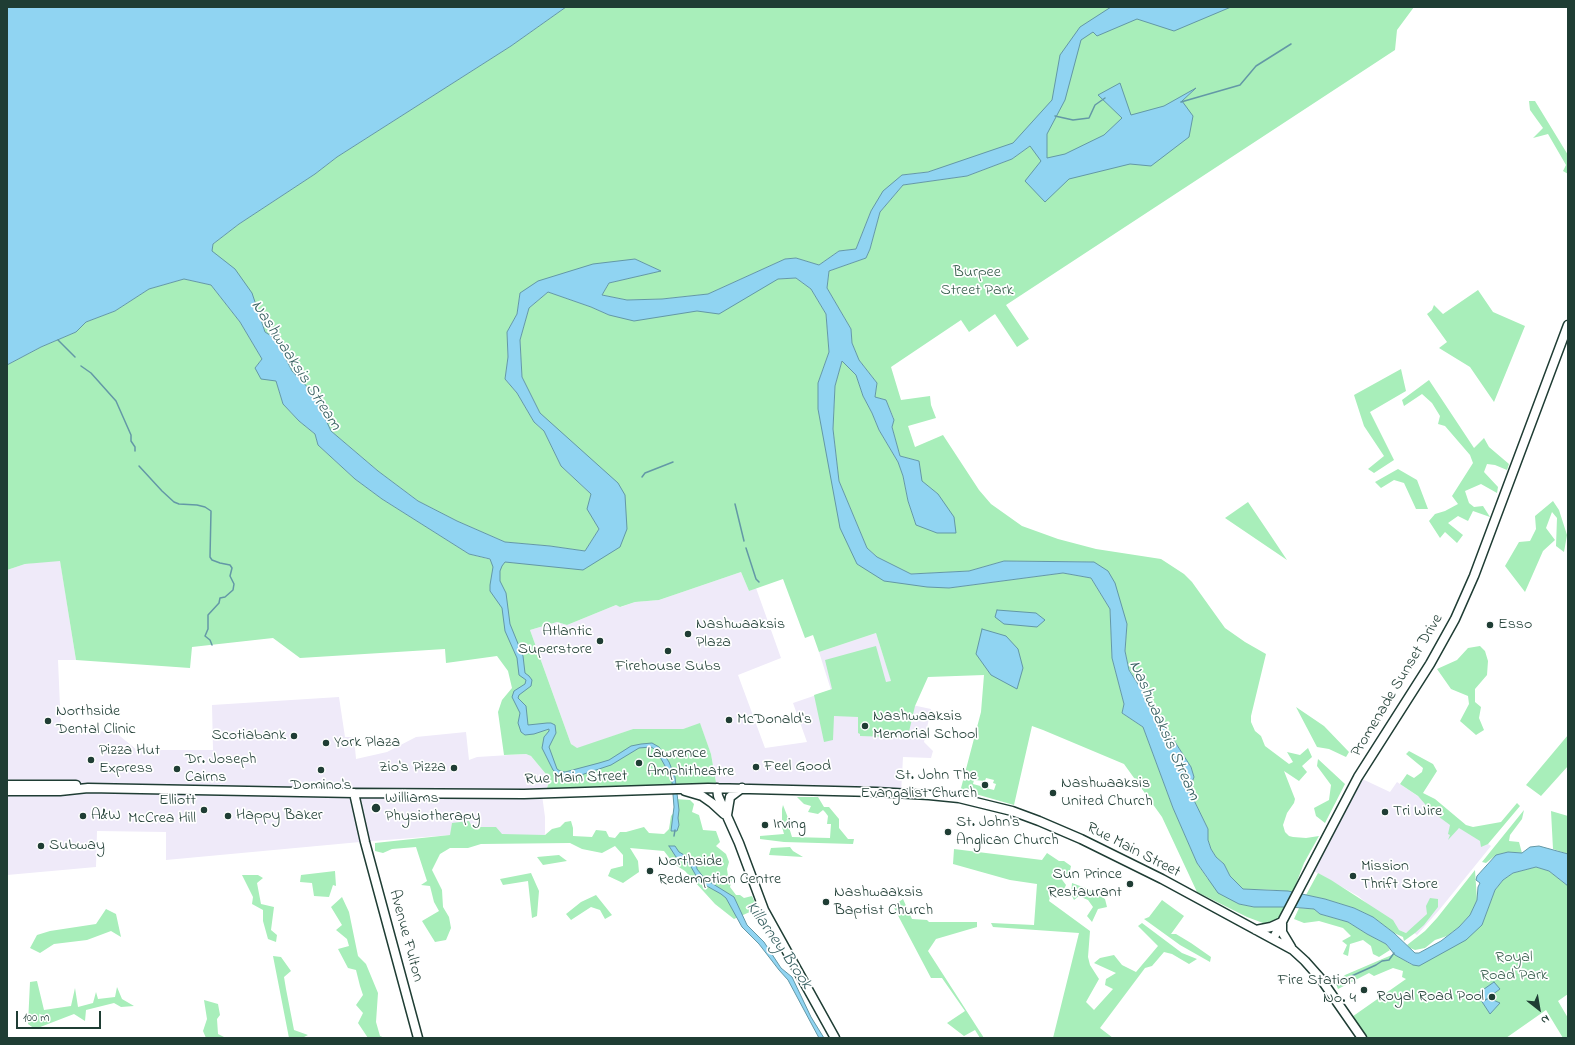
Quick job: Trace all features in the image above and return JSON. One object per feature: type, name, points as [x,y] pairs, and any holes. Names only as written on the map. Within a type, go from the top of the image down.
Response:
[{"type":"main road","name":"Promenade Sunset Drive","points":[[1273,939],[1358,777],[1430,664],[1455,618],[1474,576],[1568,325]]},
{"type":"main road","name":"Rue Main Street","points":[[7,785],[74,784],[88,788]]},
{"type":"main road","name":"Rue Main Street","points":[[7,790],[60,791],[88,788],[354,793],[536,794],[742,788],[930,795],[959,798],[1012,811],[1039,821],[1145,871],[1293,950]]},
{"type":"main road","points":[[717,788],[718,796],[739,843],[764,910],[835,1038]]},
{"type":"main road","points":[[726,816],[730,797],[742,788]]},
{"type":"main road","points":[[681,790],[702,796],[726,816]]},
{"type":"main road","name":"Avenue Fulton","points":[[354,793],[365,842],[418,1038]]},
{"type":"main road","points":[[1256,930],[1270,927],[1285,918]]},
{"type":"main road","points":[[1285,918],[1282,932],[1293,950],[1321,979],[1362,1038]]},
{"type":"shaded area","points":[[60,560],[76,660],[58,660],[61,730],[115,732],[137,750],[213,750],[212,705],[339,697],[345,737],[354,737],[356,759],[387,752],[416,737],[466,732],[469,760],[477,757],[526,754],[531,756],[550,779],[545,794],[542,795],[545,817],[545,835],[451,835],[166,860],[166,832],[97,831],[96,867],[7,875],[7,570],[25,564]]},
{"type":"shaded area","name":"Nashwaaksis Plaza","points":[[741,572],[749,591],[756,588],[781,658],[738,675],[765,748],[807,742],[793,703],[831,690],[819,652],[876,633],[898,702],[931,709],[924,742],[933,751],[931,758],[903,757],[901,794],[717,788],[711,754],[700,724],[683,729],[633,729],[577,749],[571,744],[530,630],[557,622],[567,625],[616,605],[621,607],[635,602],[659,600]]},
{"type":"shaded area","points":[[1358,777],[1390,792],[1397,782],[1491,846],[1417,935],[1410,930],[1406,933],[1399,930],[1358,896],[1310,869]]},
{"type":"green space","name":"Burpee Street Park","points":[[566,7],[1414,7],[1397,30],[1395,50],[1006,305],[1029,339],[1017,347],[995,314],[969,332],[961,320],[891,367],[901,400],[930,396],[931,405],[936,418],[908,426],[915,447],[943,435],[979,490],[991,504],[1022,526],[1058,539],[1096,549],[1161,559],[1184,574],[1192,582],[1225,628],[1266,654],[1251,716],[1251,722],[1255,731],[1261,736],[1265,746],[1289,764],[1293,762],[1287,752],[1300,755],[1308,748],[1312,757],[1302,766],[1307,772],[1299,781],[1284,771],[1295,799],[1287,813],[1283,825],[1285,832],[1289,836],[1293,837],[1306,838],[1319,836],[1304,863],[1293,892],[1243,889],[1230,876],[1224,864],[1216,857],[1211,849],[1208,840],[1208,829],[1189,790],[1194,777],[1191,767],[1129,669],[1125,651],[1127,624],[1094,562],[1004,561],[969,571],[911,574],[877,557],[867,548],[839,481],[833,429],[835,386],[842,361],[856,375],[863,396],[879,430],[898,462],[916,525],[938,494],[921,481],[919,461],[900,456],[892,427],[894,419],[886,400],[875,397],[877,383],[859,360],[852,343],[851,329],[827,288],[829,271],[866,258],[870,249],[880,212],[903,185],[967,176],[1012,159],[1030,146],[927,172],[902,175],[871,211],[856,249],[839,251],[819,265],[796,258],[785,259],[708,294],[662,299],[627,300],[602,295],[609,283],[660,271],[635,259],[520,293],[517,314],[507,332],[508,357],[505,379],[517,393],[534,422],[544,431],[561,466],[591,494],[588,509],[599,529],[585,551],[505,542],[457,521],[418,501],[378,471],[331,431],[314,394],[292,371],[276,339],[265,332],[251,293],[211,251],[213,244],[239,224],[315,174],[337,157],[511,46]]},
{"type":"green space","points":[[1529,101],[1535,101],[1568,155],[1568,174],[1563,171],[1566,165],[1548,134],[1533,138],[1543,128],[1530,110]]},
{"type":"green space","points":[[796,278],[811,289],[826,314],[829,352],[818,383],[818,409],[857,564],[949,588],[1063,573],[1091,578],[1110,609],[1112,658],[1124,704],[1122,713],[1143,727],[1173,808],[1197,863],[1207,878],[1229,898],[1239,904],[1254,907],[1285,907],[1279,919],[1275,922],[1263,923],[1247,917],[1197,892],[1162,817],[1124,764],[1043,730],[1032,726],[1014,805],[979,795],[960,792],[981,712],[984,675],[928,677],[915,706],[908,736],[892,733],[889,737],[860,736],[858,733],[858,717],[834,716],[833,740],[824,742],[814,695],[832,689],[825,660],[876,646],[886,682],[891,681],[876,633],[819,652],[813,635],[805,638],[783,579],[749,591],[741,572],[659,600],[635,602],[620,607],[616,605],[567,625],[557,622],[530,630],[571,744],[577,748],[633,729],[683,729],[700,723],[711,754],[717,788],[545,794],[550,779],[531,756],[526,754],[504,755],[498,712],[502,700],[512,688],[508,671],[497,656],[446,663],[445,649],[300,658],[273,638],[192,647],[190,668],[76,660],[60,561],[25,564],[7,570],[7,365],[41,347],[76,332],[86,322],[115,311],[149,289],[184,279],[211,285],[240,322],[262,359],[255,368],[276,381],[283,404],[299,421],[315,434],[318,445],[355,479],[382,499],[469,554],[496,561],[585,568],[621,518],[540,413],[522,377],[520,340],[529,308],[548,292],[609,315],[778,279]],"holes":[[[986,778],[994,780],[993,783],[996,784],[994,790],[986,788],[986,790],[983,790],[984,787],[973,784],[974,780],[985,781]]]},
{"type":"green space","points":[[1478,290],[1493,312],[1525,326],[1494,402],[1470,367],[1439,348],[1447,342],[1427,314],[1432,310],[1434,305],[1443,314]]},
{"type":"green space","points":[[1401,369],[1406,391],[1370,412],[1394,460],[1374,473],[1368,469],[1384,456],[1364,426],[1354,395]]},
{"type":"green space","points":[[1429,380],[1474,448],[1484,438],[1489,447],[1509,464],[1507,470],[1495,465],[1487,464],[1484,472],[1498,487],[1497,493],[1481,484],[1465,491],[1469,503],[1474,507],[1483,506],[1490,517],[1473,511],[1468,521],[1458,516],[1448,523],[1463,535],[1457,543],[1445,532],[1440,538],[1429,521],[1435,514],[1445,511],[1458,504],[1452,496],[1473,463],[1470,455],[1445,426],[1438,424],[1440,416],[1432,403],[1422,394],[1404,406],[1402,400]]},
{"type":"green space","points":[[1398,469],[1417,480],[1428,509],[1416,509],[1404,483],[1394,480],[1381,488],[1375,482]]},
{"type":"green space","points":[[1553,501],[1559,510],[1567,535],[1564,552],[1556,546],[1557,518],[1552,512],[1546,528],[1555,540],[1543,551],[1525,592],[1505,566],[1519,542],[1530,541],[1536,529],[1535,516]]},
{"type":"green space","points":[[1248,502],[1271,536],[1287,560],[1225,518]]},
{"type":"green space","points":[[1480,646],[1485,651],[1488,661],[1487,675],[1475,689],[1475,702],[1481,707],[1479,718],[1484,730],[1476,735],[1460,721],[1469,704],[1468,696],[1451,689],[1437,669],[1457,660],[1468,648]]},
{"type":"green space","points":[[1296,707],[1324,726],[1349,752],[1346,757],[1329,749],[1317,747]]},
{"type":"green space","points":[[1568,735],[1568,766],[1541,796],[1526,785]]},
{"type":"green space","points":[[1409,751],[1433,764],[1437,771],[1423,793],[1435,799],[1466,825],[1473,827],[1501,822],[1517,803],[1520,806],[1488,844],[1481,847],[1480,841],[1459,828],[1448,840],[1450,835],[1448,834],[1450,825],[1431,811],[1418,796],[1400,784],[1407,774],[1414,778],[1422,772],[1423,768],[1406,754]]},
{"type":"green space","points":[[1318,759],[1345,784],[1325,823],[1316,816],[1314,808],[1329,800],[1331,785],[1317,766]]},
{"type":"green space","points":[[797,797],[818,797],[824,807],[829,807],[839,819],[839,828],[848,839],[854,839],[853,844],[784,842],[760,839],[760,836],[784,834],[782,827],[783,805],[790,823],[788,824],[792,837],[830,838],[831,824],[827,824],[828,816],[825,812],[823,810],[818,814],[808,812],[811,806],[804,804]]},
{"type":"green space","points":[[675,799],[690,800],[694,804],[692,812],[699,815],[703,830],[716,831],[720,842],[716,846],[726,854],[729,862],[727,869],[728,876],[732,880],[730,887],[736,895],[740,895],[744,898],[752,896],[756,905],[752,911],[734,919],[715,904],[685,871],[674,864],[664,851],[630,848],[638,861],[639,872],[623,883],[608,876],[611,869],[623,866],[623,855],[615,846],[602,853],[582,849],[570,843],[481,844],[468,848],[450,848],[440,854],[432,870],[442,890],[443,907],[449,917],[451,928],[446,940],[435,942],[422,921],[439,911],[434,902],[430,886],[421,885],[427,881],[416,847],[392,849],[383,853],[375,851],[375,843],[450,835],[452,823],[469,821],[472,827],[496,827],[502,834],[545,835],[552,829],[560,827],[565,822],[571,821],[573,836],[592,837],[596,830],[606,831],[609,837],[615,838],[620,832],[626,832],[644,827],[649,833],[664,834],[669,829],[671,816],[677,809]]},
{"type":"green space","points":[[1524,810],[1522,819],[1510,835],[1509,841],[1519,842],[1522,853],[1508,852],[1496,855],[1486,863],[1482,862]]},
{"type":"green space","points":[[1551,811],[1568,816],[1568,854],[1553,849]]},
{"type":"green space","points":[[790,847],[793,851],[803,857],[769,855],[771,848]]},
{"type":"green space","points":[[954,849],[1042,860],[1047,853],[1059,861],[1064,861],[1071,866],[1069,875],[1057,871],[1056,876],[1060,877],[1066,885],[1061,896],[1058,888],[1053,885],[1049,901],[1090,931],[1088,957],[1090,965],[1099,979],[1086,1002],[1094,1010],[1113,989],[1105,985],[1106,979],[1116,973],[1094,963],[1100,958],[1114,955],[1122,965],[1136,972],[1158,946],[1138,926],[1142,923],[1182,953],[1197,959],[1189,964],[1172,954],[1164,952],[1152,966],[1145,968],[1100,1028],[1113,1038],[1053,1038],[1079,933],[993,927],[991,923],[1034,925],[1037,884],[1010,880],[953,864]]},
{"type":"green space","points":[[559,855],[567,861],[543,865],[537,857]]},
{"type":"green space","name":"Royal Road Park","points":[[1536,867],[1549,871],[1568,886],[1568,994],[1558,1001],[1568,1018],[1568,1038],[1563,1038],[1546,1010],[1506,1038],[1362,1038],[1349,1019],[1406,979],[1402,977],[1403,971],[1393,968],[1374,976],[1369,973],[1338,989],[1336,984],[1345,975],[1394,954],[1412,965],[1482,925],[1495,890],[1503,880],[1513,873]]},
{"type":"green space","points":[[1475,870],[1477,900],[1470,915],[1459,927],[1447,936],[1435,940],[1425,948],[1415,950],[1410,948],[1407,945],[1425,931],[1437,918]]},
{"type":"green space","points":[[335,871],[336,886],[333,885],[329,897],[314,896],[312,883],[300,882],[301,875]]},
{"type":"green space","points":[[531,873],[539,891],[537,916],[532,918],[528,881],[503,885],[500,879]]},
{"type":"green space","points":[[1318,873],[1393,920],[1399,930],[1406,933],[1427,914],[1426,906],[1430,898],[1438,899],[1438,907],[1424,925],[1404,941],[1403,937],[1394,933],[1373,917],[1354,908],[1306,895]]},
{"type":"green space","points":[[242,875],[258,875],[263,878],[257,883],[261,904],[274,907],[271,930],[277,935],[276,942],[268,939],[263,921],[263,910],[252,904],[253,897]]},
{"type":"green space","points":[[1072,883],[1088,889],[1105,899],[1107,907],[1098,909],[1092,922],[1087,916],[1093,907],[1088,900],[1079,896],[1074,900],[1071,894]]},
{"type":"green space","points":[[596,895],[612,915],[605,919],[600,910],[591,907],[571,920],[566,914],[581,902]]},
{"type":"green space","points":[[342,897],[349,912],[358,956],[366,964],[378,993],[376,1022],[380,1036],[385,1038],[368,1038],[358,1023],[363,1013],[356,1005],[363,995],[356,970],[348,968],[338,949],[349,946],[347,939],[336,930],[342,925],[331,907]]},
{"type":"green space","points":[[903,899],[912,919],[927,920],[929,922],[977,922],[977,927],[936,939],[928,951],[984,1038],[980,1038],[975,1030],[964,1036],[947,1023],[965,1011],[942,978],[931,978],[893,906]]},
{"type":"green space","points":[[1162,900],[1184,916],[1171,934],[1176,934],[1211,957],[1210,962],[1180,945],[1144,919],[1149,917]]},
{"type":"green space","points":[[1299,908],[1314,909],[1320,914],[1348,922],[1386,944],[1390,950],[1379,957],[1373,954],[1371,946],[1363,940],[1350,944],[1348,956],[1343,954],[1347,945],[1342,941],[1351,936],[1343,928],[1319,921],[1304,923],[1294,919]]},
{"type":"green space","points":[[106,909],[116,914],[121,937],[111,931],[87,940],[54,944],[40,953],[30,948],[37,935],[50,931],[96,924]]},
{"type":"green space","points":[[273,956],[281,957],[291,971],[284,977],[294,1030],[308,1035],[302,1038],[289,1038]]},
{"type":"green space","points":[[37,981],[44,1010],[71,1006],[75,988],[78,1007],[93,1003],[96,992],[98,999],[115,997],[117,987],[122,999],[134,1006],[121,1007],[114,1003],[86,1010],[85,1021],[74,1014],[35,1029],[28,1024],[30,982]]},
{"type":"green space","points":[[204,1000],[218,1004],[220,1015],[217,1019],[218,1034],[226,1038],[206,1038],[203,1031],[207,1019]]},
{"type":"water","name":"Nashwaaksis Stream","points":[[7,7],[566,7],[511,46],[337,157],[315,174],[239,224],[213,244],[212,251],[235,269],[252,293],[265,332],[276,339],[292,371],[314,394],[331,431],[378,471],[418,501],[457,521],[505,542],[585,551],[599,529],[587,509],[591,494],[561,466],[544,431],[534,422],[517,393],[505,379],[508,357],[507,332],[517,314],[520,293],[538,281],[593,264],[635,259],[661,271],[609,283],[602,295],[627,300],[662,299],[708,294],[785,259],[796,258],[819,265],[839,251],[856,249],[871,211],[883,191],[902,175],[928,172],[1013,143],[1052,100],[1060,55],[1080,27],[1111,7],[1231,7],[1174,31],[1137,19],[1097,36],[1093,32],[1081,40],[1065,100],[1047,134],[1047,158],[1065,154],[1104,135],[1122,118],[1098,95],[1120,83],[1131,115],[1164,106],[1196,88],[1182,101],[1193,116],[1189,137],[1151,166],[1130,164],[1069,179],[1045,202],[1025,181],[1041,161],[1030,146],[1012,159],[967,176],[903,185],[880,212],[870,249],[866,258],[829,271],[827,288],[851,329],[852,343],[859,360],[877,383],[875,397],[886,400],[894,420],[892,427],[900,456],[919,461],[922,481],[938,494],[954,517],[956,533],[937,533],[916,525],[898,462],[879,430],[863,396],[856,375],[842,361],[835,386],[833,429],[839,481],[867,548],[877,557],[911,574],[969,571],[1004,561],[1094,562],[1108,571],[1115,583],[1127,624],[1125,651],[1129,670],[1191,767],[1194,777],[1189,790],[1208,829],[1208,840],[1211,849],[1216,857],[1224,864],[1230,876],[1243,889],[1288,891],[1325,899],[1354,908],[1373,917],[1394,933],[1415,953],[1419,953],[1441,941],[1459,927],[1470,915],[1477,900],[1478,887],[1480,883],[1476,880],[1477,876],[1496,855],[1508,852],[1522,853],[1530,847],[1539,846],[1568,854],[1568,886],[1549,871],[1536,867],[1513,873],[1503,880],[1495,890],[1482,925],[1466,940],[1419,966],[1413,965],[1395,955],[1386,944],[1348,922],[1320,914],[1314,909],[1254,907],[1239,904],[1218,893],[1197,863],[1173,808],[1143,727],[1122,713],[1124,704],[1112,658],[1110,609],[1091,578],[1063,573],[949,588],[927,587],[884,581],[857,564],[840,528],[818,409],[818,383],[829,352],[826,314],[811,289],[796,278],[778,279],[719,314],[697,311],[634,321],[609,315],[548,292],[529,308],[520,340],[522,377],[540,413],[618,483],[625,495],[627,529],[620,547],[583,570],[505,562],[502,566],[500,571],[500,581],[506,593],[510,624],[523,656],[525,673],[532,680],[531,686],[519,695],[518,698],[526,706],[528,725],[551,723],[555,725],[556,733],[549,747],[557,769],[560,771],[565,772],[609,760],[631,746],[652,743],[659,747],[669,762],[675,777],[679,810],[679,825],[677,831],[671,831],[674,807],[672,782],[669,773],[656,750],[651,747],[639,748],[611,765],[578,776],[568,778],[559,775],[553,770],[542,748],[544,737],[549,729],[534,734],[525,735],[521,732],[518,723],[520,713],[512,697],[514,691],[525,684],[526,680],[519,675],[517,658],[505,631],[502,608],[490,591],[493,567],[490,559],[469,554],[382,499],[355,479],[318,445],[315,434],[299,421],[283,404],[276,381],[261,379],[255,368],[262,359],[240,322],[211,285],[184,279],[149,289],[115,311],[86,322],[76,332],[41,347],[7,365]]},
{"type":"water","points":[[997,610],[1036,613],[1045,620],[1037,627],[1004,624],[995,617]]},
{"type":"water","points":[[982,629],[1006,636],[1018,649],[1023,668],[1017,689],[991,675],[976,654]]},
{"type":"water","points":[[669,846],[675,846],[679,852],[696,862],[697,869],[705,879],[734,897],[747,925],[764,942],[781,968],[792,977],[811,1017],[824,1038],[819,1038],[788,980],[759,944],[742,927],[726,898],[699,881],[690,865],[676,857]]},
{"type":"water","points":[[1494,982],[1500,989],[1484,1001],[1489,998],[1500,1003],[1490,1014],[1477,994]]},
{"type":"waterway","points":[[1181,102],[1240,85],[1256,66],[1291,44]]},
{"type":"waterway","points":[[1055,116],[1073,120],[1089,118],[1095,105],[1105,98]]},
{"type":"waterway","points":[[58,340],[75,357]]},
{"type":"waterway","points":[[81,366],[91,373],[116,401],[131,435],[131,441],[135,447],[135,451]]},
{"type":"waterway","points":[[642,477],[645,473],[673,462]]},
{"type":"waterway","points":[[139,466],[174,502],[179,504],[197,505],[205,507],[211,511],[210,557],[212,560],[230,565],[232,568],[230,576],[234,584],[233,590],[225,597],[220,598],[219,603],[208,615],[208,629],[205,636],[210,640],[212,645]]},
{"type":"waterway","points":[[735,504],[744,541]]},
{"type":"waterway","points":[[746,548],[756,579],[759,582]]},
{"type":"waterway","name":"Killarney Brook","points":[[674,836],[675,830]]},
{"type":"waterway","points":[[1338,985],[1345,979],[1382,961],[1389,960],[1394,953]]},
{"type":"place","name":"Esso","points":[[1490,625]]},
{"type":"place","name":"Nashwaaksis Plaza","points":[[688,634]]},
{"type":"place","name":"Atlantic Superstore","points":[[600,641]]},
{"type":"place","name":"Firehouse Subs","points":[[668,651]]},
{"type":"place","name":"McDonald's","points":[[729,720]]},
{"type":"place","name":"Northside Dental Clinic","points":[[48,721]]},
{"type":"place","name":"Nashwaaksis Memorial School","points":[[865,726]]},
{"type":"place","name":"Scotiabank","points":[[294,736]]},
{"type":"place","name":"York Plaza","points":[[326,743]]},
{"type":"place","name":"Pizza Hut Express","points":[[91,760]]},
{"type":"place","name":"Lawrence Amphitheatre","points":[[639,763]]},
{"type":"place","name":"Feel Good","points":[[756,767]]},
{"type":"place","name":"Zio's Pizza","points":[[454,768]]},
{"type":"place","name":"Dr. Joseph Cairns","points":[[177,769]]},
{"type":"place","name":"Domino's","points":[[321,770]]},
{"type":"place","name":"St. John The Evangalist Church","points":[[985,785]]},
{"type":"place","name":"Nashwaaksis United Church","points":[[1053,793]]},
{"type":"place","name":"Williams Physiotherapy","points":[[376,808]]},
{"type":"place","name":"Elliott McCrea Hill","points":[[204,810]]},
{"type":"place","name":"Tri Wire","points":[[1385,812]]},
{"type":"place","name":"A&W","points":[[83,816]]},
{"type":"place","name":"Happy Baker","points":[[228,816]]},
{"type":"place","name":"Irving","points":[[765,825]]},
{"type":"place","name":"St. John's Anglican Church","points":[[948,832]]},
{"type":"place","name":"Subway","points":[[41,846]]},
{"type":"place","name":"Northside Redemption Centre","points":[[650,871]]},
{"type":"place","name":"Mission Thrift Store","points":[[1353,876]]},
{"type":"place","name":"Sun Prince Restaurant","points":[[1130,884]]},
{"type":"place","name":"Nashwaaksis Baptist Church","points":[[826,902]]},
{"type":"place","name":"Fire Station No. 4","points":[[1364,990]]},
{"type":"place","name":"Royal Road Pool","points":[[1492,997]]}]
